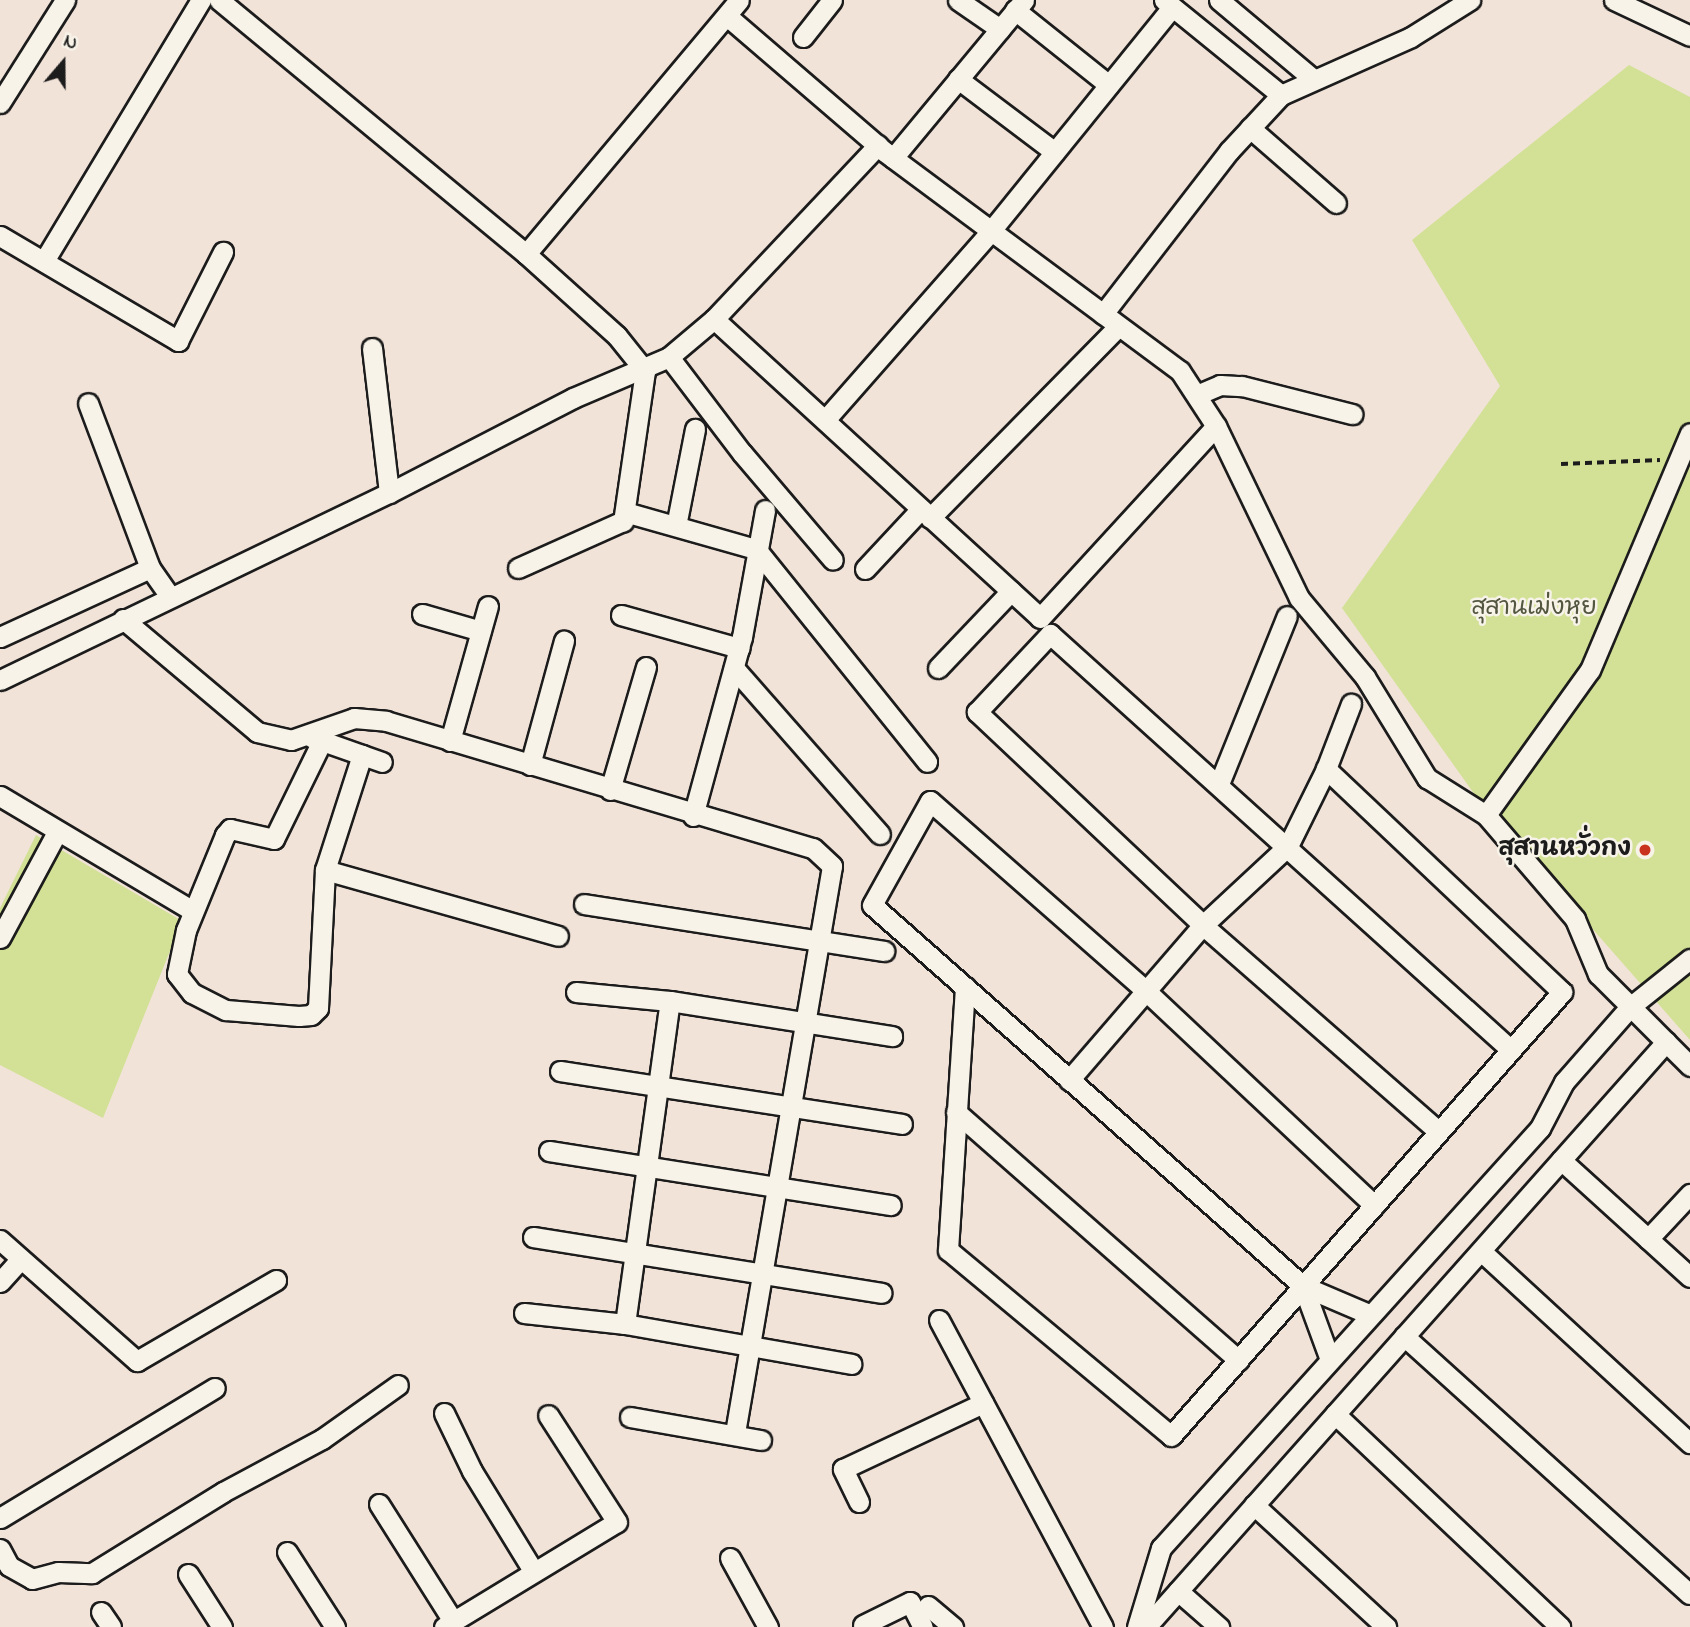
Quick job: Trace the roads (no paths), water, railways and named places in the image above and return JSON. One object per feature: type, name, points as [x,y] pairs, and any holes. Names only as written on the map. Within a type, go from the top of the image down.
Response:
[{"type":"street","points":[[0,103],[65,0]]},
{"type":"street","points":[[44,261],[201,0]]},
{"type":"street","points":[[219,0],[526,254],[617,337],[645,371],[623,521],[518,568]]},
{"type":"street","points":[[526,254],[739,0]]},
{"type":"street","points":[[803,37],[832,0]]},
{"type":"street","points":[[958,0],[1000,29]]},
{"type":"street","points":[[1219,0],[1312,78]]},
{"type":"street","points":[[865,569],[926,513],[1111,320],[1250,128],[1281,94],[1312,78],[1411,37],[1470,0]]},
{"type":"street","points":[[1614,0],[1690,36]]},
{"type":"street","points":[[825,420],[990,232],[1109,85],[1168,3],[1281,94]]},
{"type":"street","points":[[0,680],[389,493],[573,398],[645,371],[669,358],[714,319],[958,79],[1020,5],[1109,85]]},
{"type":"street","points":[[727,16],[886,151],[990,232],[1180,371],[1199,394],[1216,426],[1299,598],[1365,677],[1427,778],[1486,815],[1575,919],[1593,967],[1690,1066]]},
{"type":"street","points":[[958,79],[1055,152]]},
{"type":"street","points":[[1250,128],[1336,203]]},
{"type":"street","points":[[0,236],[178,341],[223,252]]},
{"type":"street","points":[[714,319],[1040,618],[1216,426]]},
{"type":"street","points":[[372,348],[389,493]]},
{"type":"street","points":[[669,358],[742,453],[833,560]]},
{"type":"street","points":[[1199,394],[1228,384],[1352,414]]},
{"type":"street","points":[[88,403],[150,568],[170,597]]},
{"type":"street","points":[[676,526],[695,429]]},
{"type":"street","points":[[1486,815],[1590,670],[1690,433]]},
{"type":"street","points":[[693,816],[739,648],[765,510]]},
{"type":"street","points":[[625,512],[756,549],[927,762]]},
{"type":"street","points":[[0,637],[150,568]]},
{"type":"street","points":[[938,668],[1010,591]]},
{"type":"street","points":[[450,741],[488,606]]},
{"type":"street","points":[[422,614],[481,631]]},
{"type":"street","points":[[621,615],[739,648]]},
{"type":"street","points":[[1219,784],[1287,616]]},
{"type":"street","points":[[123,619],[257,732],[291,740],[316,739],[382,762]]},
{"type":"street","points":[[1438,1131],[1203,925],[976,712],[1050,634],[1511,1050]]},
{"type":"street","points":[[530,765],[564,641]]},
{"type":"street","points":[[610,790],[646,667]]},
{"type":"street","points":[[734,668],[880,834]]},
{"type":"street","points":[[1069,1080],[1203,925],[1288,846],[1326,769],[1351,704]]},
{"type":"street","points":[[362,755],[325,870],[318,1008],[311,1015],[257,1015],[226,1010],[192,993],[177,974],[192,911],[230,829],[274,839],[316,739],[354,718],[369,718],[693,816],[813,848],[832,866],[794,1108],[735,1433]]},
{"type":"street","points":[[965,987],[948,1250],[1171,1436],[1562,992],[1326,769]]},
{"type":"street","points":[[0,796],[192,911]]},
{"type":"street","points":[[1369,1314],[1303,1286],[872,905],[930,801],[1146,991],[1374,1205]]},
{"type":"street","points":[[0,938],[57,832]]},
{"type":"street","points":[[325,870],[558,936]]},
{"type":"street","points":[[584,904],[884,951]]},
{"type":"street","points":[[1137,1627],[1161,1548],[1329,1357],[1539,1128],[1564,1082],[1630,1007],[1690,959]]},
{"type":"street","points":[[576,992],[670,1001],[892,1036]]},
{"type":"street","points":[[625,1324],[670,1001]]},
{"type":"street","points":[[1146,1627],[1666,1042]]},
{"type":"street","points":[[560,1071],[902,1124]]},
{"type":"street","points":[[956,1112],[1238,1360]]},
{"type":"street","points":[[549,1152],[891,1205]]},
{"type":"street","points":[[1561,1160],[1690,1277]]},
{"type":"street","points":[[1648,1238],[1690,1194]]},
{"type":"street","points":[[533,1237],[882,1293]]},
{"type":"street","points":[[0,1240],[137,1361],[276,1280]]},
{"type":"street","points":[[1481,1251],[1690,1443]]},
{"type":"street","points":[[0,1282],[21,1259]]},
{"type":"street","points":[[1303,1286],[1329,1357]]},
{"type":"street","points":[[524,1313],[625,1324],[851,1364]]},
{"type":"street","points":[[939,1320],[1103,1627]]},
{"type":"street","points":[[1404,1336],[1690,1594]]},
{"type":"street","points":[[0,1549],[9,1566],[32,1579],[58,1572],[92,1573],[223,1492],[322,1439],[398,1385]]},
{"type":"street","points":[[0,1518],[215,1388]]},
{"type":"street","points":[[859,1502],[843,1469],[983,1403]]},
{"type":"street","points":[[444,1413],[472,1471],[532,1569]]},
{"type":"street","points":[[1335,1414],[1560,1627]]},
{"type":"street","points":[[379,1504],[448,1624],[532,1569],[617,1522],[548,1415]]},
{"type":"street","points":[[630,1417],[735,1433],[761,1440]]},
{"type":"street","points":[[1254,1504],[1386,1627]]},
{"type":"street","points":[[287,1552],[335,1627]]},
{"type":"street","points":[[730,1558],[768,1627]]},
{"type":"street","points":[[188,1574],[222,1627]]},
{"type":"street","points":[[1178,1591],[1219,1627]]},
{"type":"street","points":[[863,1625],[910,1602],[923,1627]]},
{"type":"street","points":[[928,1606],[953,1627]]},
{"type":"place","name":"สุสานหวั่วกง","points":[[1645,850]]},
{"type":"park label","name":"สุสานเม่งหุย","points":[[1534,609]]}]
